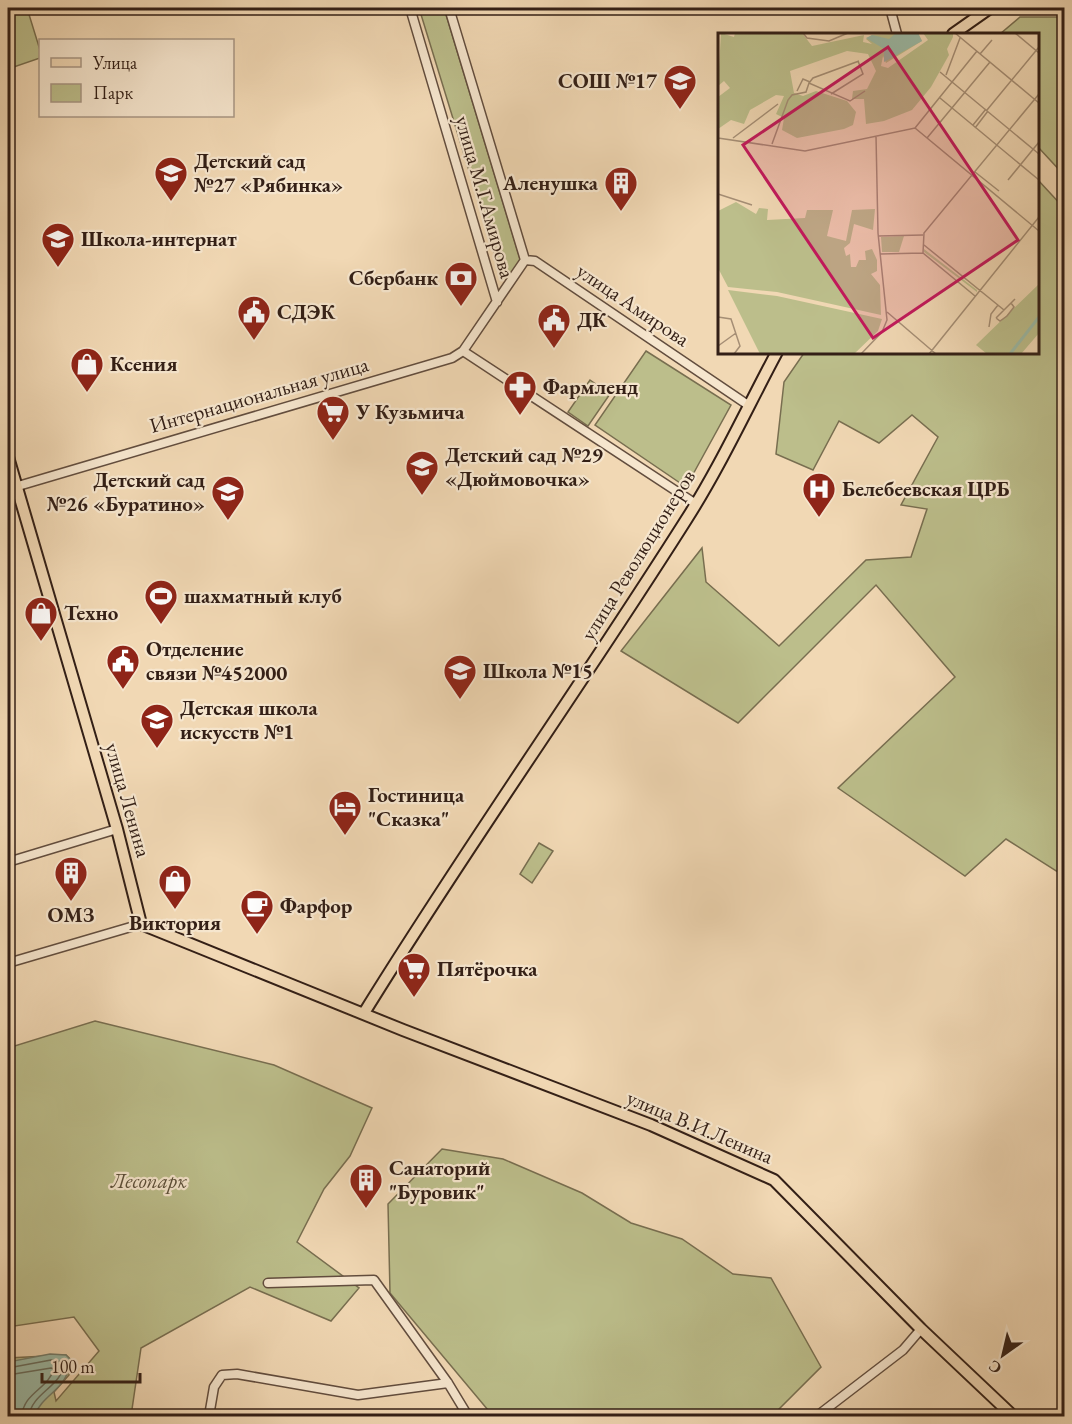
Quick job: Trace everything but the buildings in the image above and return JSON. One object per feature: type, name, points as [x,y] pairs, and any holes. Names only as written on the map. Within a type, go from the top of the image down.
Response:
[{"type":"main road","points":[[954,33],[990,8]]},
{"type":"main road","name":"улица Революционеров","points":[[364,1013],[412,935],[581,682],[696,504],[776,354]]},
{"type":"main road","name":"улица Ленина","points":[[8,457],[12,488],[117,829],[141,924]]},
{"type":"main road","points":[[141,924],[364,1013]]},
{"type":"main road","name":"улица В.И.Ленина","points":[[364,1013],[651,1125],[774,1180],[921,1329],[1013,1416]]},
{"type":"street","name":"улица М.Г.Амирова","points":[[410,8],[471,207],[497,302]]},
{"type":"street","name":"улица М.Г.Амирова","points":[[449,8],[525,260],[497,302]]},
{"type":"street","points":[[890,8],[897,33]]},
{"type":"street","name":"улица Амирова","points":[[525,260],[536,261],[748,405]]},
{"type":"street","points":[[497,302],[464,351],[696,504]]},
{"type":"street","name":"Интернациональная улица","points":[[12,488],[452,358],[464,351]]},
{"type":"street","points":[[8,862],[117,829]]},
{"type":"street","points":[[8,963],[141,924]]},
{"type":"street","points":[[268,1283],[374,1281],[448,1383],[468,1416]]},
{"type":"street","points":[[817,1416],[903,1350],[921,1329]]},
{"type":"street","points":[[209,1416],[214,1387],[222,1375],[237,1374],[358,1395],[448,1383]]},
{"type":"green space","points":[[27,8],[39,47],[39,58],[8,69],[8,13]]},
{"type":"green space","points":[[419,8],[444,8],[521,262],[516,274],[506,277],[499,268]]},
{"type":"green space","points":[[1020,17],[1064,17],[1064,175],[1039,148],[1039,33],[1001,33]]},
{"type":"green space","points":[[1039,181],[1064,208],[1064,876],[1006,839],[965,876],[838,788],[955,677],[876,585],[738,723],[621,651],[702,548],[706,582],[779,646],[866,560],[911,557],[927,509],[901,505],[938,437],[912,415],[879,443],[839,421],[813,470],[776,454],[784,382],[803,354],[1039,354]]},
{"type":"green space","points":[[646,351],[731,405],[686,487],[595,425]]},
{"type":"green space","points":[[590,380],[610,394],[588,426],[568,412]]},
{"type":"green space","points":[[539,843],[553,851],[532,883],[520,874]]},
{"type":"green space","name":"Лесопарк","points":[[95,1021],[274,1065],[372,1108],[350,1156],[324,1189],[297,1242],[359,1288],[331,1321],[250,1287],[141,1348],[131,1416],[8,1416],[8,1358],[66,1355],[71,1360],[69,1375],[54,1392],[56,1401],[99,1351],[74,1317],[8,1327],[8,1048]]},
{"type":"green space","points":[[442,1149],[503,1159],[582,1193],[631,1223],[682,1239],[733,1274],[771,1278],[821,1367],[772,1416],[493,1416],[390,1293],[388,1204]]},
{"type":"water","points":[[50,1354],[66,1355],[71,1360],[65,1379],[44,1401],[34,1416],[8,1416],[8,1362]]},
{"type":"place","name":"СОШ №17","points":[[680,110]]},
{"type":"place","name":"Детский сад №27 «Рябинка»","points":[[171,202]]},
{"type":"place","name":"Аленушка","points":[[621,212]]},
{"type":"place","name":"Школа-интернат","points":[[58,268]]},
{"type":"place","name":"Сбербанк","points":[[461,307]]},
{"type":"place","name":"СДЭК","points":[[254,341]]},
{"type":"place","name":"ДК","points":[[554,349]]},
{"type":"place","name":"Ксения","points":[[87,393]]},
{"type":"place","name":"Фармленд","points":[[520,416]]},
{"type":"place","name":"У Кузьмича","points":[[333,441]]},
{"type":"place","name":"Детский сад №29 «Дюймовочка»","points":[[422,496]]},
{"type":"place","name":"Белебеевская ЦРБ","points":[[819,518]]},
{"type":"place","name":"Детский сад №26 «Буратино»","points":[[228,521]]},
{"type":"place","name":"шахматный клуб","points":[[161,625]]},
{"type":"place","name":"Техно","points":[[41,642]]},
{"type":"place","name":"Отделение связи №452000","points":[[123,690]]},
{"type":"place","name":"Школа №15","points":[[460,700]]},
{"type":"place","name":"Детская школа искусств №1","points":[[157,749]]},
{"type":"place","name":"Гостиница \"Сказка\"","points":[[345,836]]},
{"type":"place","name":"ОМЗ","points":[[71,902]]},
{"type":"place","name":"Виктория","points":[[175,910]]},
{"type":"place","name":"Фарфор","points":[[257,935]]},
{"type":"place","name":"Пятёрочка","points":[[414,998]]},
{"type":"place","name":"Санаторий \"Буровик\"","points":[[366,1209]]}]
